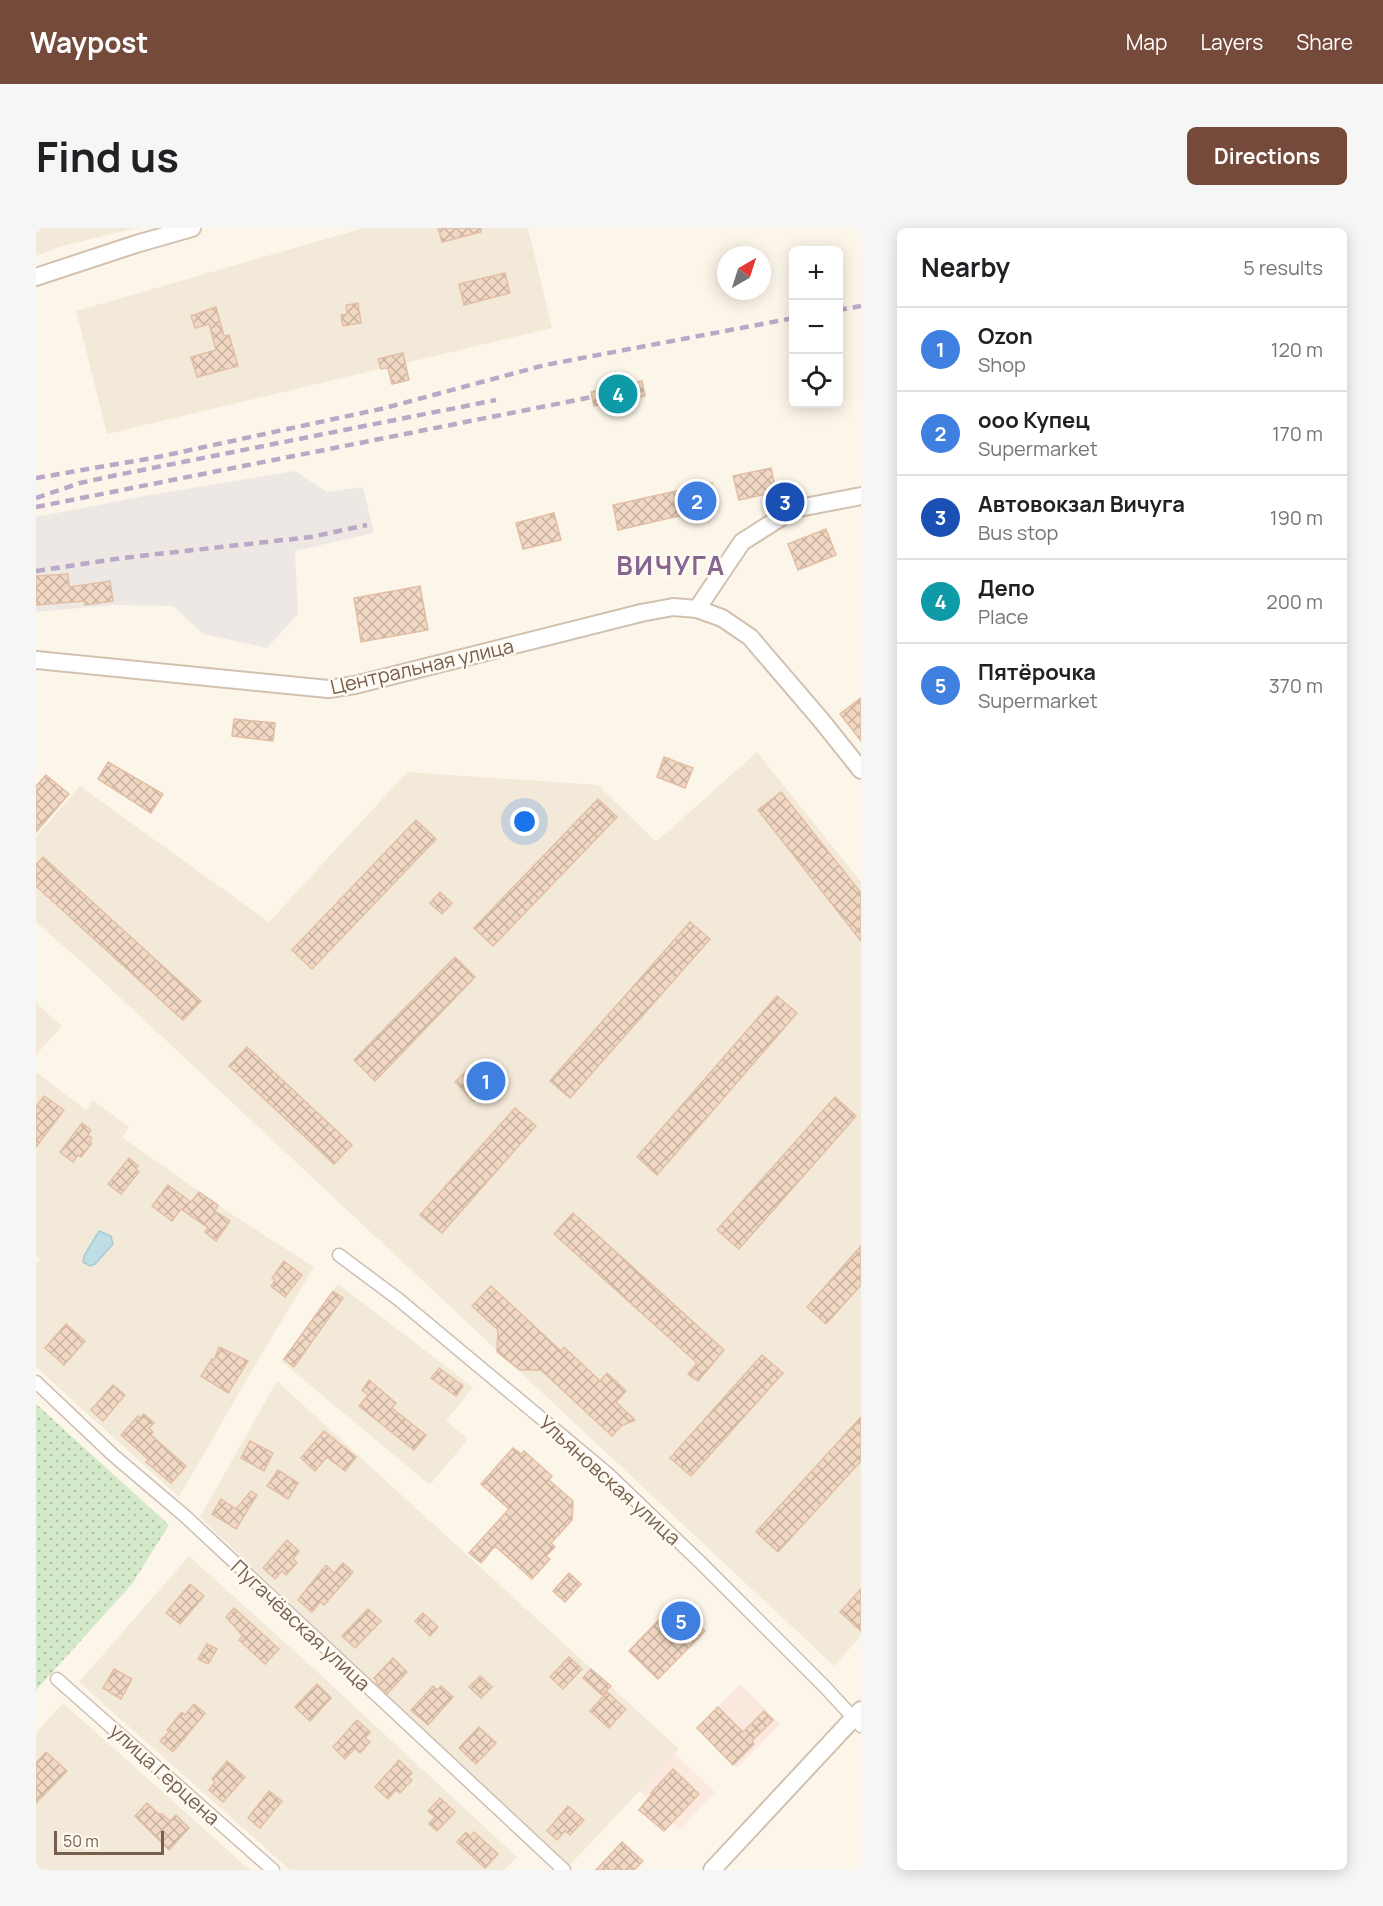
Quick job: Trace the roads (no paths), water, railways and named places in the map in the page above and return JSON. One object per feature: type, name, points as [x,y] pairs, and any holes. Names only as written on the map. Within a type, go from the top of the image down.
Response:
[{"type":"main road","points":[[36,278],[136,244],[192,228]]},
{"type":"main road","points":[[697,609],[742,542],[794,509],[861,496]]},
{"type":"main road","name":"Центральная улица","points":[[36,660],[328,689],[355,685],[641,613],[673,607],[697,609],[722,618],[750,637],[861,770]]},
{"type":"main road","points":[[712,1870],[858,1718]]},
{"type":"street","name":"Ульяновская улица","points":[[339,1255],[398,1299],[607,1473],[702,1563],[858,1718]]},
{"type":"street","name":"Пугачёвская улица","points":[[36,1382],[113,1455],[186,1517],[564,1870]]},
{"type":"street","name":"улица Герцена","points":[[57,1679],[273,1870]]},
{"type":"water","points":[[99,1231],[111,1236],[113,1244],[95,1264],[90,1266],[83,1262],[84,1256]]},
{"type":"railway","points":[[843,309],[861,306]]},
{"type":"railway","points":[[36,478],[158,457],[385,408],[545,365],[789,319]]},
{"type":"railway","points":[[36,507],[592,397]]},
{"type":"railway","points":[[36,498],[80,483],[117,475],[496,400]]},
{"type":"railway","points":[[36,571],[122,558],[311,537],[367,525]]},
{"type":"place","name":"Депо","points":[[618,394]]},
{"type":"place","name":"ооо Купец","points":[[697,501]]},
{"type":"place","name":"Автовокзал Вичуга","points":[[785,502]]},
{"type":"place","name":"Ozon","points":[[486,1081]]},
{"type":"place","name":"Пятёрочка","points":[[681,1621]]},
{"type":"district","name":"ВИЧУГА","points":[[671,565]]}]
